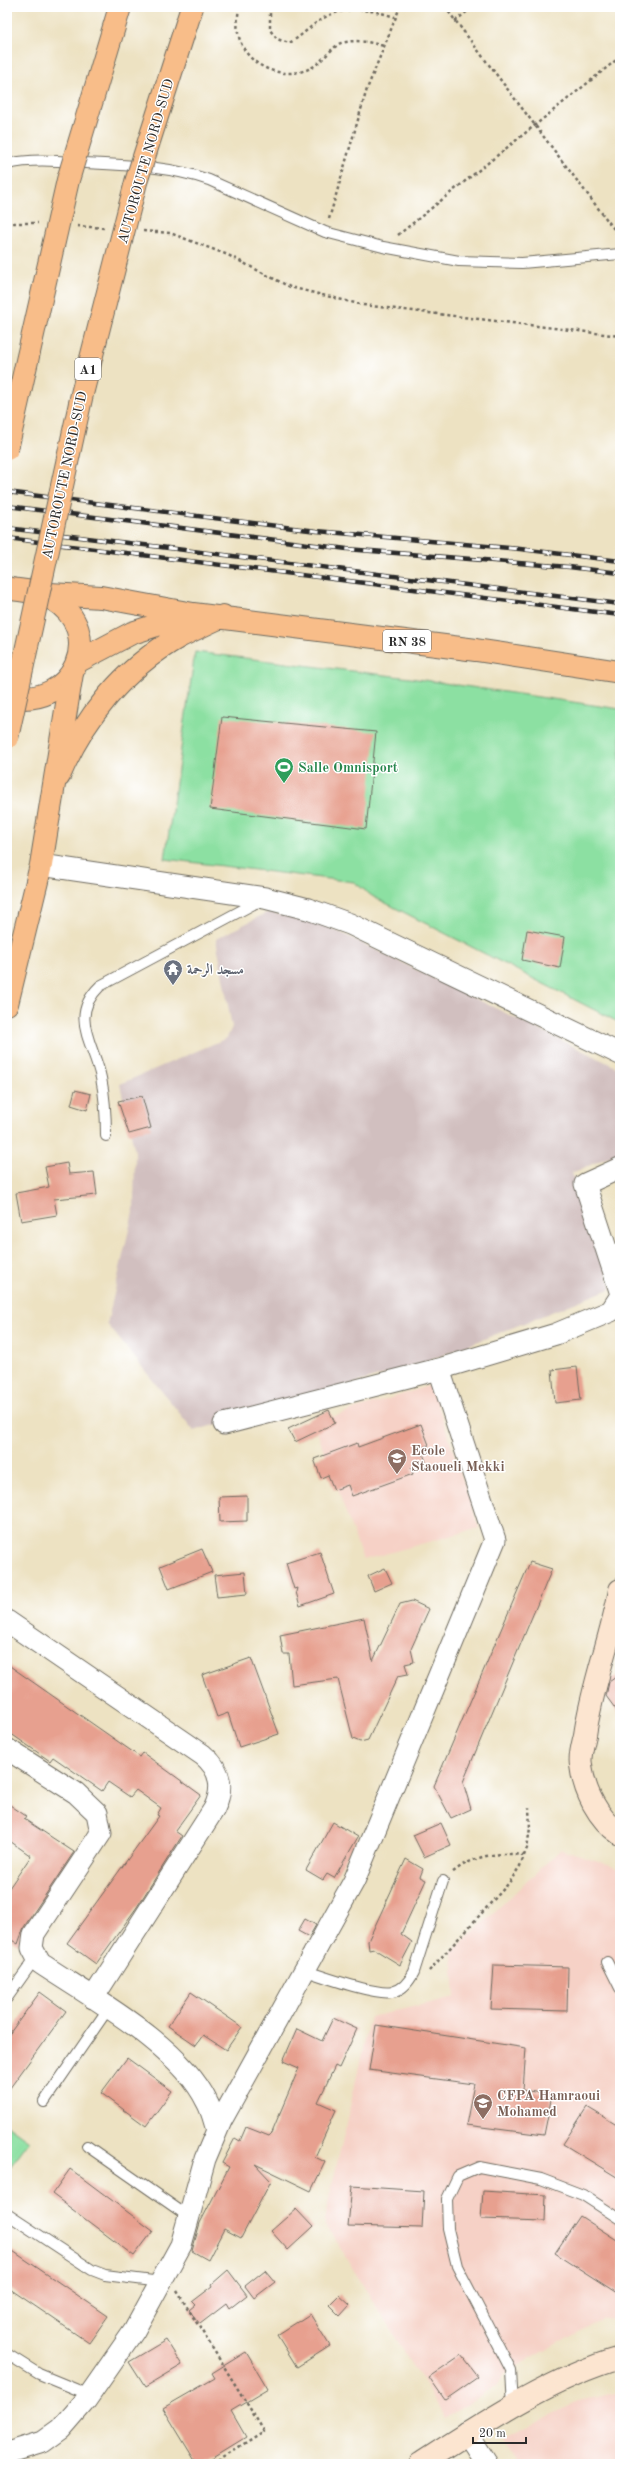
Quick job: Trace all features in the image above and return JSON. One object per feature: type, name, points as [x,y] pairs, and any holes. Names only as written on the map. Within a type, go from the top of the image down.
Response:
[{"type":"main road","points":[[7,449],[68,180],[120,7]]},
{"type":"main road","name":"AUTOROUTE NORD-SUD","points":[[7,738],[82,394],[136,182],[192,7]]},
{"type":"main road","points":[[7,588],[51,598],[66,610],[76,625],[80,643],[41,865],[7,1004]]},
{"type":"main road","name":"RN 38","points":[[33,593],[101,597],[193,614],[224,616],[476,650],[620,672]]},
{"type":"main road","name":"RN 38","points":[[75,667],[132,633],[160,622],[193,614]]},
{"type":"main road","points":[[54,788],[69,751],[90,717],[116,687],[145,660],[178,638],[224,616]]},
{"type":"main road","points":[[7,696],[34,698],[49,694],[62,685],[75,667]]},
{"type":"main road","points":[[616,1825],[589,1796],[580,1764],[589,1707],[617,1616],[620,1590]]},
{"type":"main road","points":[[420,2464],[513,2407],[591,2366],[620,2358]]},
{"type":"street","points":[[41,865],[265,898],[308,909],[350,924],[620,1054]]},
{"type":"street","points":[[620,1168],[585,1184],[620,1291]]},
{"type":"street","points":[[224,1424],[439,1369],[556,1334],[611,1312],[620,1297]]},
{"type":"street","points":[[7,2453],[43,2442],[61,2429],[90,2395],[134,2331],[181,2245],[205,2159],[217,2130],[303,1970],[354,1881],[495,1540],[439,1369]]},
{"type":"street","points":[[7,1621],[203,1755],[211,1762],[220,1780],[221,1790],[214,1809],[100,2003]]},
{"type":"street","points":[[7,1749],[76,1793],[98,1812],[101,1833],[34,1934],[32,1948],[36,1957],[40,1963],[154,2039],[176,2059],[207,2101],[217,2130]]},
{"type":"street","points":[[467,2434],[487,2464]]},
{"type":"lane","points":[[7,164],[46,160],[160,167],[189,173],[209,180],[326,232],[383,247],[459,261],[522,263],[620,254]]},
{"type":"lane","points":[[106,1136],[105,1104],[101,1076],[84,1028],[84,1018],[88,1000],[100,986],[265,898]]},
{"type":"lane","points":[[303,1970],[383,1993],[399,1990],[411,1980],[443,1881]]},
{"type":"lane","points":[[7,1998],[36,1957]]},
{"type":"lane","points":[[607,1962],[620,1988]]},
{"type":"lane","points":[[44,2102],[100,2003]]},
{"type":"lane","points":[[87,2146],[189,2217]]},
{"type":"lane","points":[[513,2407],[511,2370],[458,2266],[448,2229],[447,2199],[458,2176],[480,2167],[541,2179],[583,2195],[620,2219]]},
{"type":"lane","points":[[7,2214],[92,2270],[105,2275],[163,2277]]},
{"type":"lane","points":[[7,2354],[38,2374],[90,2395]]},
{"type":"path","points":[[239,7],[237,29],[241,45],[256,62],[269,70],[292,75],[312,68],[339,44],[359,40],[384,46]]},
{"type":"path","points":[[270,7],[270,30],[277,39],[288,43],[300,38],[322,19],[344,12],[359,9],[395,17]]},
{"type":"path","points":[[326,232],[367,89],[400,7]]},
{"type":"path","points":[[445,7],[620,237]]},
{"type":"path","points":[[456,21],[474,7]]},
{"type":"path","points":[[383,247],[620,57]]},
{"type":"path","points":[[7,223],[19,221],[43,223]]},
{"type":"path","points":[[613,228],[620,222]]},
{"type":"path","points":[[74,226],[106,228]]},
{"type":"path","points":[[138,230],[170,233],[228,255],[290,287],[355,303],[620,336]]},
{"type":"path","points":[[411,1980],[423,1975],[436,1964],[509,1883],[524,1855],[530,1828],[529,1808]]},
{"type":"path","points":[[443,1881],[463,1864],[479,1857],[498,1854],[524,1855]]},
{"type":"path","points":[[163,2277],[264,2431],[212,2464]]},
{"type":"shaded area","points":[[268,912],[323,924],[620,1069],[620,1152],[572,1173],[612,1288],[426,1362],[194,1431],[107,1324],[134,1208],[135,1152],[120,1084],[227,1038],[232,1027],[216,939]]},
{"type":"shaded area","name":"Ecole Staoueli Mekki","points":[[431,1385],[479,1528],[363,1560],[314,1423]]},
{"type":"shaded area","name":"CFPA Hamraoui Mohamed","points":[[561,1849],[620,1868],[620,2320],[602,2319],[504,2374],[498,2385],[445,2418],[324,2222],[370,2017],[455,1997],[452,1952]]},
{"type":"shaded area","points":[[620,2392],[620,2464],[519,2464],[503,2440],[578,2401]]},
{"type":"green space","points":[[195,652],[410,678],[620,709],[620,1023],[372,896],[354,882],[165,859]]},
{"type":"green space","points":[[7,2125],[29,2141],[7,2171]]},
{"type":"building","points":[[222,717],[376,732],[366,829],[210,809]]},
{"type":"building","points":[[527,930],[565,937],[560,968],[522,960]]},
{"type":"building","points":[[75,1090],[91,1094],[87,1110],[71,1105]]},
{"type":"building","points":[[142,1096],[151,1128],[129,1134],[118,1101]]},
{"type":"building","points":[[67,1163],[69,1174],[94,1172],[97,1195],[54,1199],[57,1215],[21,1221],[16,1193],[49,1187],[45,1167]]},
{"type":"building","points":[[577,1367],[581,1400],[555,1403],[552,1370]]},
{"type":"building","points":[[329,1410],[335,1423],[295,1442],[288,1429]]},
{"type":"building","points":[[421,1424],[429,1445],[421,1448],[426,1462],[411,1468],[413,1474],[352,1496],[348,1485],[334,1490],[328,1475],[321,1478],[314,1459],[357,1443],[358,1447]]},
{"type":"building","points":[[247,1496],[247,1521],[220,1522],[219,1497]]},
{"type":"building","points":[[202,1549],[212,1572],[169,1589],[160,1566]]},
{"type":"building","points":[[320,1552],[334,1594],[300,1606],[296,1592],[297,1588],[294,1589],[286,1563]]},
{"type":"building","points":[[530,1562],[552,1569],[463,1782],[471,1809],[451,1818],[434,1786]]},
{"type":"building","points":[[385,1568],[392,1583],[374,1591],[368,1576]]},
{"type":"building","points":[[245,1572],[247,1594],[217,1597],[214,1575]]},
{"type":"building","points":[[412,1601],[429,1609],[411,1649],[414,1662],[405,1664],[408,1674],[398,1676],[368,1740],[360,1742],[353,1739],[338,1679],[292,1685],[289,1654],[283,1654],[280,1635],[364,1618],[373,1661],[400,1604]]},
{"type":"building","points":[[251,1658],[279,1734],[239,1747],[228,1713],[217,1717],[202,1675]]},
{"type":"building","points":[[7,1664],[140,1757],[143,1753],[201,1795],[175,1831],[182,1836],[137,1907],[96,1964],[67,1943],[159,1816],[157,1815],[161,1808],[136,1790],[130,1797],[108,1782],[102,1791],[53,1757],[50,1761],[7,1731]]},
{"type":"building","points":[[620,1674],[620,1715],[606,1696],[609,1682]]},
{"type":"building","points":[[7,1803],[26,1816],[24,1819],[74,1852],[24,1927],[18,1944],[7,1937],[7,1891],[31,1856],[7,1839]]},
{"type":"building","points":[[333,1822],[358,1837],[334,1878],[327,1874],[323,1880],[306,1870]]},
{"type":"building","points":[[441,1823],[451,1845],[424,1857],[413,1835]]},
{"type":"building","points":[[406,1859],[423,1869],[420,1877],[426,1880],[401,1934],[412,1942],[400,1965],[374,1949],[369,1950],[368,1941]]},
{"type":"building","points":[[305,1919],[316,1925],[309,1937],[298,1931]]},
{"type":"building","points":[[494,1965],[568,1967],[567,2011],[491,2009]]},
{"type":"building","points":[[40,1992],[66,2011],[7,2092],[7,2037]]},
{"type":"building","points":[[191,1992],[242,2027],[226,2050],[203,2035],[196,2045],[168,2026]]},
{"type":"building","points":[[333,2018],[357,2029],[339,2068],[335,2066],[318,2102],[336,2110],[315,2157],[325,2162],[311,2191],[255,2164],[271,2181],[241,2238],[224,2229],[208,2260],[192,2251],[200,2223],[229,2167],[222,2163],[235,2138],[240,2141],[246,2127],[269,2136],[271,2134],[299,2068],[283,2061],[297,2029],[322,2041]]},
{"type":"building","points":[[376,2025],[526,2048],[523,2090],[552,2095],[544,2135],[466,2125],[474,2084],[369,2070]]},
{"type":"building","points":[[127,2058],[172,2091],[146,2126],[101,2093]]},
{"type":"building","points":[[587,2107],[620,2127],[620,2179],[563,2144]]},
{"type":"building","points":[[70,2169],[153,2231],[134,2256],[52,2194]]},
{"type":"building","points":[[352,2186],[424,2191],[422,2228],[348,2226]]},
{"type":"building","points":[[483,2191],[546,2195],[545,2221],[481,2219]]},
{"type":"building","points":[[296,2209],[313,2227],[288,2250],[271,2231]]},
{"type":"building","points":[[580,2216],[620,2242],[620,2295],[555,2253]]},
{"type":"building","points":[[7,2247],[108,2316],[89,2343],[7,2287]]},
{"type":"building","points":[[228,2270],[247,2295],[229,2309],[226,2304],[200,2324],[189,2310],[195,2305],[192,2302],[213,2286],[212,2284]]},
{"type":"building","points":[[265,2270],[275,2282],[254,2298],[245,2286]]},
{"type":"building","points":[[339,2295],[350,2305],[340,2316],[329,2305]]},
{"type":"building","points":[[310,2314],[330,2346],[297,2367],[277,2335]]},
{"type":"building","points":[[166,2340],[182,2365],[145,2387],[129,2362]]},
{"type":"building","points":[[246,2352],[268,2389],[231,2411],[246,2437],[202,2464],[197,2464],[163,2408],[215,2378],[212,2373]]},
{"type":"building","points":[[461,2355],[478,2377],[445,2400],[429,2377]]},
{"type":"railway","points":[[7,492],[317,531],[520,549],[620,561]]},
{"type":"railway","points":[[7,506],[347,549],[569,567],[620,573]]},
{"type":"railway","points":[[7,528],[620,604]]},
{"type":"railway","points":[[7,538],[620,615]]},
{"type":"place","name":"Salle Omnisport","points":[[284,784]]},
{"type":"place","name":"مسجد الرحمة","points":[[173,986]]},
{"type":"place","name":"Ecole Staoueli Mekki","points":[[397,1475]]},
{"type":"place","name":"CFPA Hamraoui Mohamed","points":[[483,2120]]}]
